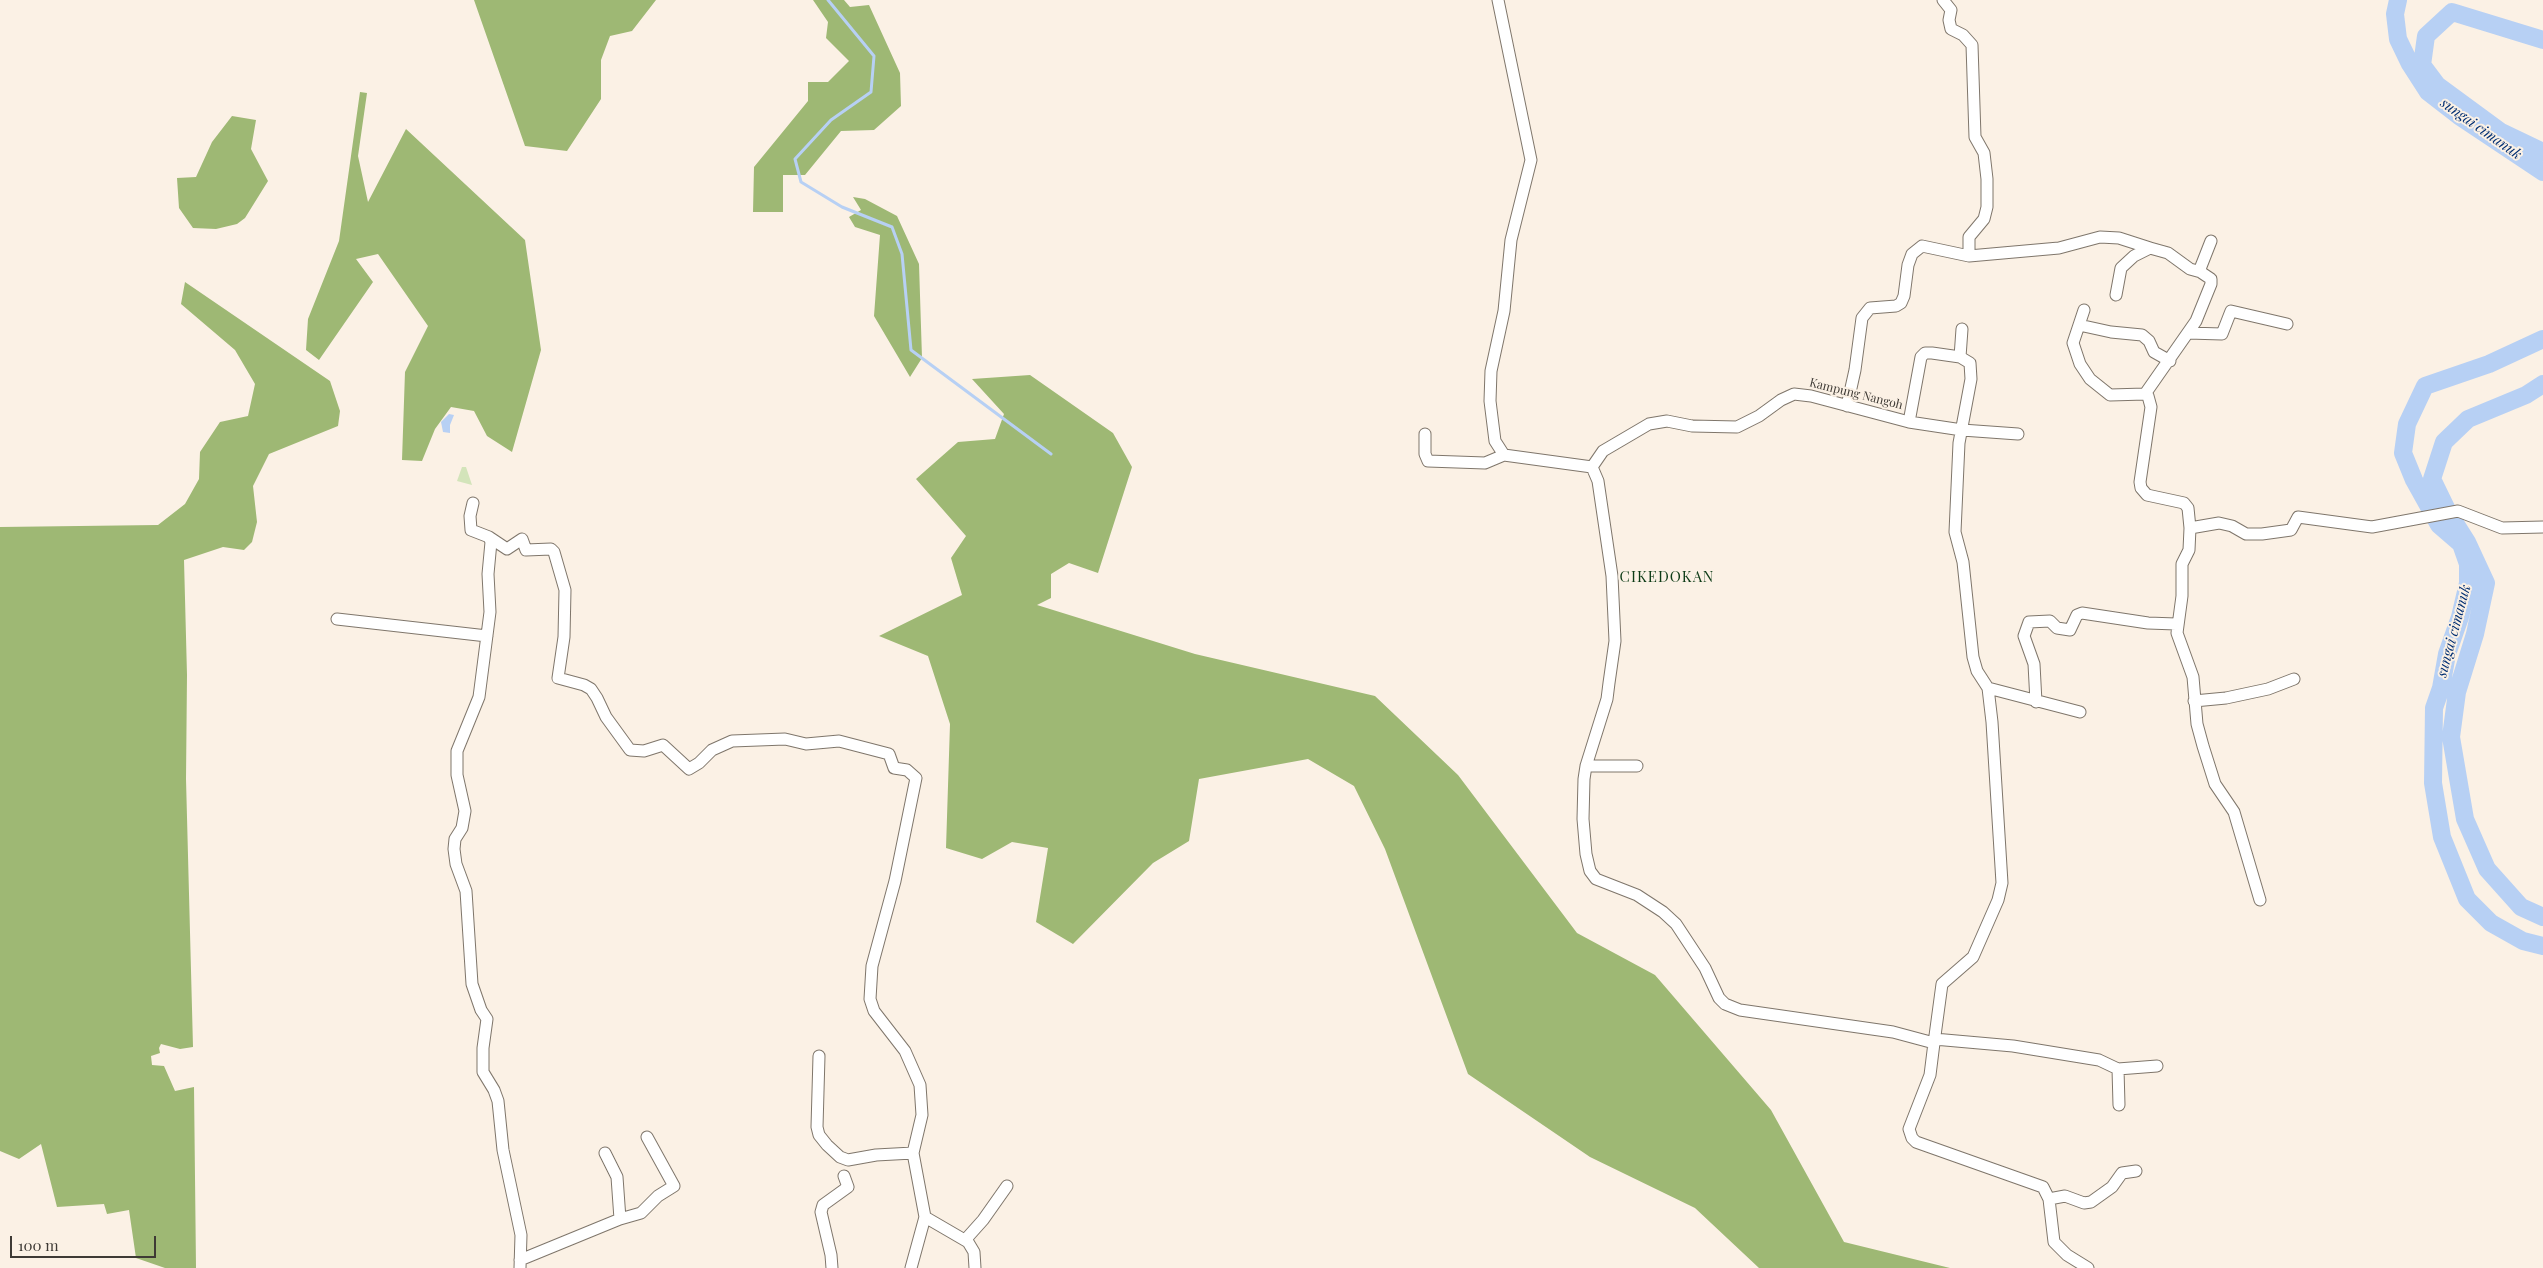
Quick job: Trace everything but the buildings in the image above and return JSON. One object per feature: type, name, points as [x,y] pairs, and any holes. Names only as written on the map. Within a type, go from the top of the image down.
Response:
[{"type":"street","points":[[1498,0],[1531,160],[1511,240],[1504,311],[1491,371],[1490,401],[1492,424],[1497,445],[1504,455]]},
{"type":"street","points":[[1943,0],[1951,9],[1949,20],[1951,29],[1963,35],[1972,45],[1976,137],[1984,153],[1987,179],[1987,208],[1984,218],[1969,237],[1969,256]]},
{"type":"street","points":[[1847,406],[1855,370],[1862,318],[1870,308],[1896,306],[1901,303],[1904,296],[1908,265],[1912,254],[1916,250],[1927,246],[1969,256],[2060,248],[2100,237],[2119,238],[2168,254],[2190,269],[2201,272],[2209,277],[2211,284],[2196,322],[2145,394]]},
{"type":"street","points":[[2201,272],[2211,241]]},
{"type":"street","points":[[2116,295],[2121,268],[2134,256],[2150,248]]},
{"type":"street","points":[[2084,310],[2073,343],[2074,350],[2090,380],[2110,395],[2145,394],[2150,399],[2151,408],[2140,482],[2142,488],[2148,495],[2184,503],[2188,508],[2190,528],[2189,550],[2182,564],[2182,596],[2176,624],[2177,633],[2193,677],[2194,701],[2199,732],[2215,784],[2234,812],[2260,900]]},
{"type":"street","points":[[2188,333],[2222,334],[2231,311],[2287,324]]},
{"type":"street","points":[[2079,325],[2111,332],[2142,335],[2149,341],[2154,352],[2170,361]]},
{"type":"street","points":[[1960,357],[1962,329]]},
{"type":"street","points":[[1909,422],[1921,356],[1925,353],[1932,353],[1960,357],[1970,363],[1971,370],[1959,443],[1956,532],[1963,562],[1973,657],[1988,688],[1993,731],[2002,883],[1998,900],[1973,957],[1942,984],[1930,1075],[1909,1129],[1912,1138],[1925,1145],[2037,1184],[2045,1190],[2049,1199],[2054,1242],[2068,1255],[2088,1268]]},
{"type":"street","name":"Kampung Nangoh","points":[[1592,467],[1594,461],[1603,451],[1644,426],[1659,421],[1692,426],[1737,427],[1759,416],[1781,400],[1794,394],[1811,396],[1909,422],[1962,430],[2018,434]]},
{"type":"street","points":[[1425,434],[1425,454],[1428,461],[1485,463],[1504,455],[1592,467],[1598,481],[1612,576],[1615,641],[1607,699],[1586,766],[1583,819],[1586,854],[1590,871],[1596,879],[1636,895],[1663,912],[1676,924],[1705,968],[1721,1001],[1740,1010],[1893,1032],[1934,1041],[2013,1046],[2099,1060],[2118,1069],[2157,1066]]},
{"type":"street","points":[[472,503],[470,516],[471,530],[489,537],[505,548],[522,539],[526,551],[551,549],[554,552],[565,590],[565,625],[558,678],[584,685],[591,689],[606,717],[630,750],[644,751],[663,745],[689,770],[699,764],[712,750],[732,741],[785,739],[806,744],[839,741],[888,754],[894,768],[907,770],[916,778],[902,851],[872,966],[869,985],[874,1011],[904,1051],[920,1085],[922,1116],[914,1154],[925,1217],[911,1268]]},
{"type":"street","points":[[2190,528],[2219,523],[2232,526],[2246,534],[2262,534],[2289,531],[2296,518],[2301,517],[2372,527],[2454,511],[2463,512],[2477,520],[2502,528],[2543,526]]},
{"type":"street","points":[[489,537],[490,604],[487,636],[479,697],[457,751],[457,775],[465,811],[462,828],[455,839],[454,849],[456,864],[466,890],[472,984],[481,1010],[487,1019],[483,1048],[483,1072],[497,1098],[503,1150],[521,1235],[520,1264],[620,1219],[641,1213],[658,1196],[674,1186],[647,1137]]},
{"type":"street","points":[[2036,702],[2034,664],[2024,636],[2029,622],[2050,621],[2057,628],[2070,630],[2077,616],[2082,613],[2148,623],[2176,624]]},
{"type":"street","points":[[338,619],[487,636]]},
{"type":"street","points":[[2194,701],[2226,698],[2268,689],[2294,679]]},
{"type":"street","points":[[1988,688],[2080,712]]},
{"type":"street","points":[[1586,766],[1637,766]]},
{"type":"street","points":[[819,1056],[817,1126],[827,1145],[843,1159],[848,1160],[876,1155],[914,1154]]},
{"type":"street","points":[[2118,1069],[2119,1105]]},
{"type":"street","points":[[605,1153],[617,1177],[620,1219]]},
{"type":"street","points":[[2049,1199],[2065,1196],[2084,1203],[2091,1202],[2112,1187],[2122,1173],[2136,1171]]},
{"type":"street","points":[[832,1268],[831,1255],[821,1212],[823,1205],[846,1190],[848,1185],[844,1176]]},
{"type":"street","points":[[966,1239],[983,1220],[1008,1186]]},
{"type":"street","points":[[925,1217],[966,1239],[974,1252],[975,1268]]},
{"type":"green space","points":[[474,0],[656,0],[632,31],[610,36],[601,60],[601,99],[567,151],[525,146]]},
{"type":"green space","points":[[813,0],[844,0],[850,7],[869,5],[900,73],[901,106],[874,130],[841,131],[805,175],[783,175],[783,212],[753,212],[754,167],[808,101],[808,82],[828,82],[849,61],[826,38],[828,22]]},
{"type":"green space","points":[[360,92],[367,93],[358,156],[368,202],[406,129],[525,240],[541,350],[512,452],[487,436],[474,411],[451,407],[435,429],[422,461],[402,460],[405,372],[428,326],[378,254],[356,259],[373,282],[319,360],[306,350],[308,319],[339,241]]},
{"type":"green space","points":[[232,116],[256,120],[251,149],[268,181],[245,218],[237,224],[216,229],[193,228],[179,208],[177,178],[196,177],[212,142]]},
{"type":"green space","points":[[853,197],[865,199],[897,216],[919,264],[922,358],[910,377],[874,316],[880,235],[855,227],[849,217],[861,210]]},
{"type":"green space","points":[[185,282],[330,381],[340,411],[338,426],[269,454],[253,486],[257,522],[252,542],[244,550],[223,547],[184,560],[187,675],[186,779],[193,1047],[180,1049],[161,1044],[159,1048],[160,1053],[151,1056],[152,1065],[164,1066],[175,1091],[194,1087],[196,1268],[165,1268],[136,1258],[129,1210],[107,1214],[104,1204],[57,1207],[41,1144],[19,1159],[0,1151],[0,527],[158,525],[185,504],[199,479],[200,452],[220,422],[248,416],[255,384],[235,350],[181,304]]},
{"type":"green space","points":[[1030,375],[1113,433],[1132,467],[1098,573],[1069,563],[1051,574],[1051,598],[1037,605],[1195,654],[1375,696],[1458,775],[1577,933],[1655,975],[1771,1110],[1844,1242],[1950,1268],[1759,1268],[1695,1208],[1590,1157],[1468,1074],[1385,849],[1354,786],[1308,759],[1199,779],[1189,841],[1153,863],[1073,944],[1036,922],[1048,848],[1012,842],[982,859],[946,848],[950,724],[928,656],[879,636],[962,595],[951,558],[966,536],[916,479],[958,442],[995,439],[1004,414],[972,379]]},
{"type":"green space","points":[[462,467],[466,467],[472,485],[457,481]]},
{"type":"water","points":[[449,414],[454,415],[450,425],[450,433],[443,432],[441,422]]},
{"type":"waterway","points":[[828,0],[874,56],[871,92],[831,120],[795,159],[801,182],[842,207],[892,227],[902,254],[911,350],[1051,454]]},
{"type":"waterway","name":"sungai cimanuk","points":[[2398,0],[2395,14],[2398,39],[2410,64],[2428,92],[2459,116],[2543,172]]},
{"type":"waterway","points":[[2543,40],[2452,12],[2426,36],[2422,65],[2437,85],[2501,132],[2543,152]]},
{"type":"waterway","name":"sungai cimanuk","points":[[2543,339],[2489,364],[2425,386],[2407,424],[2403,453],[2414,480],[2439,525],[2461,544],[2468,564],[2468,583],[2460,617],[2447,654],[2441,688],[2434,708],[2433,783],[2442,837],[2467,899],[2491,923],[2523,941],[2543,946]]},
{"type":"waterway","points":[[2543,384],[2526,395],[2468,419],[2444,442],[2432,479],[2448,512],[2467,542],[2486,583],[2475,634],[2457,692],[2451,737],[2465,819],[2487,869],[2521,907],[2543,917]]},
{"type":"district","name":"CIKEDOKAN","points":[[1667,577]]}]
